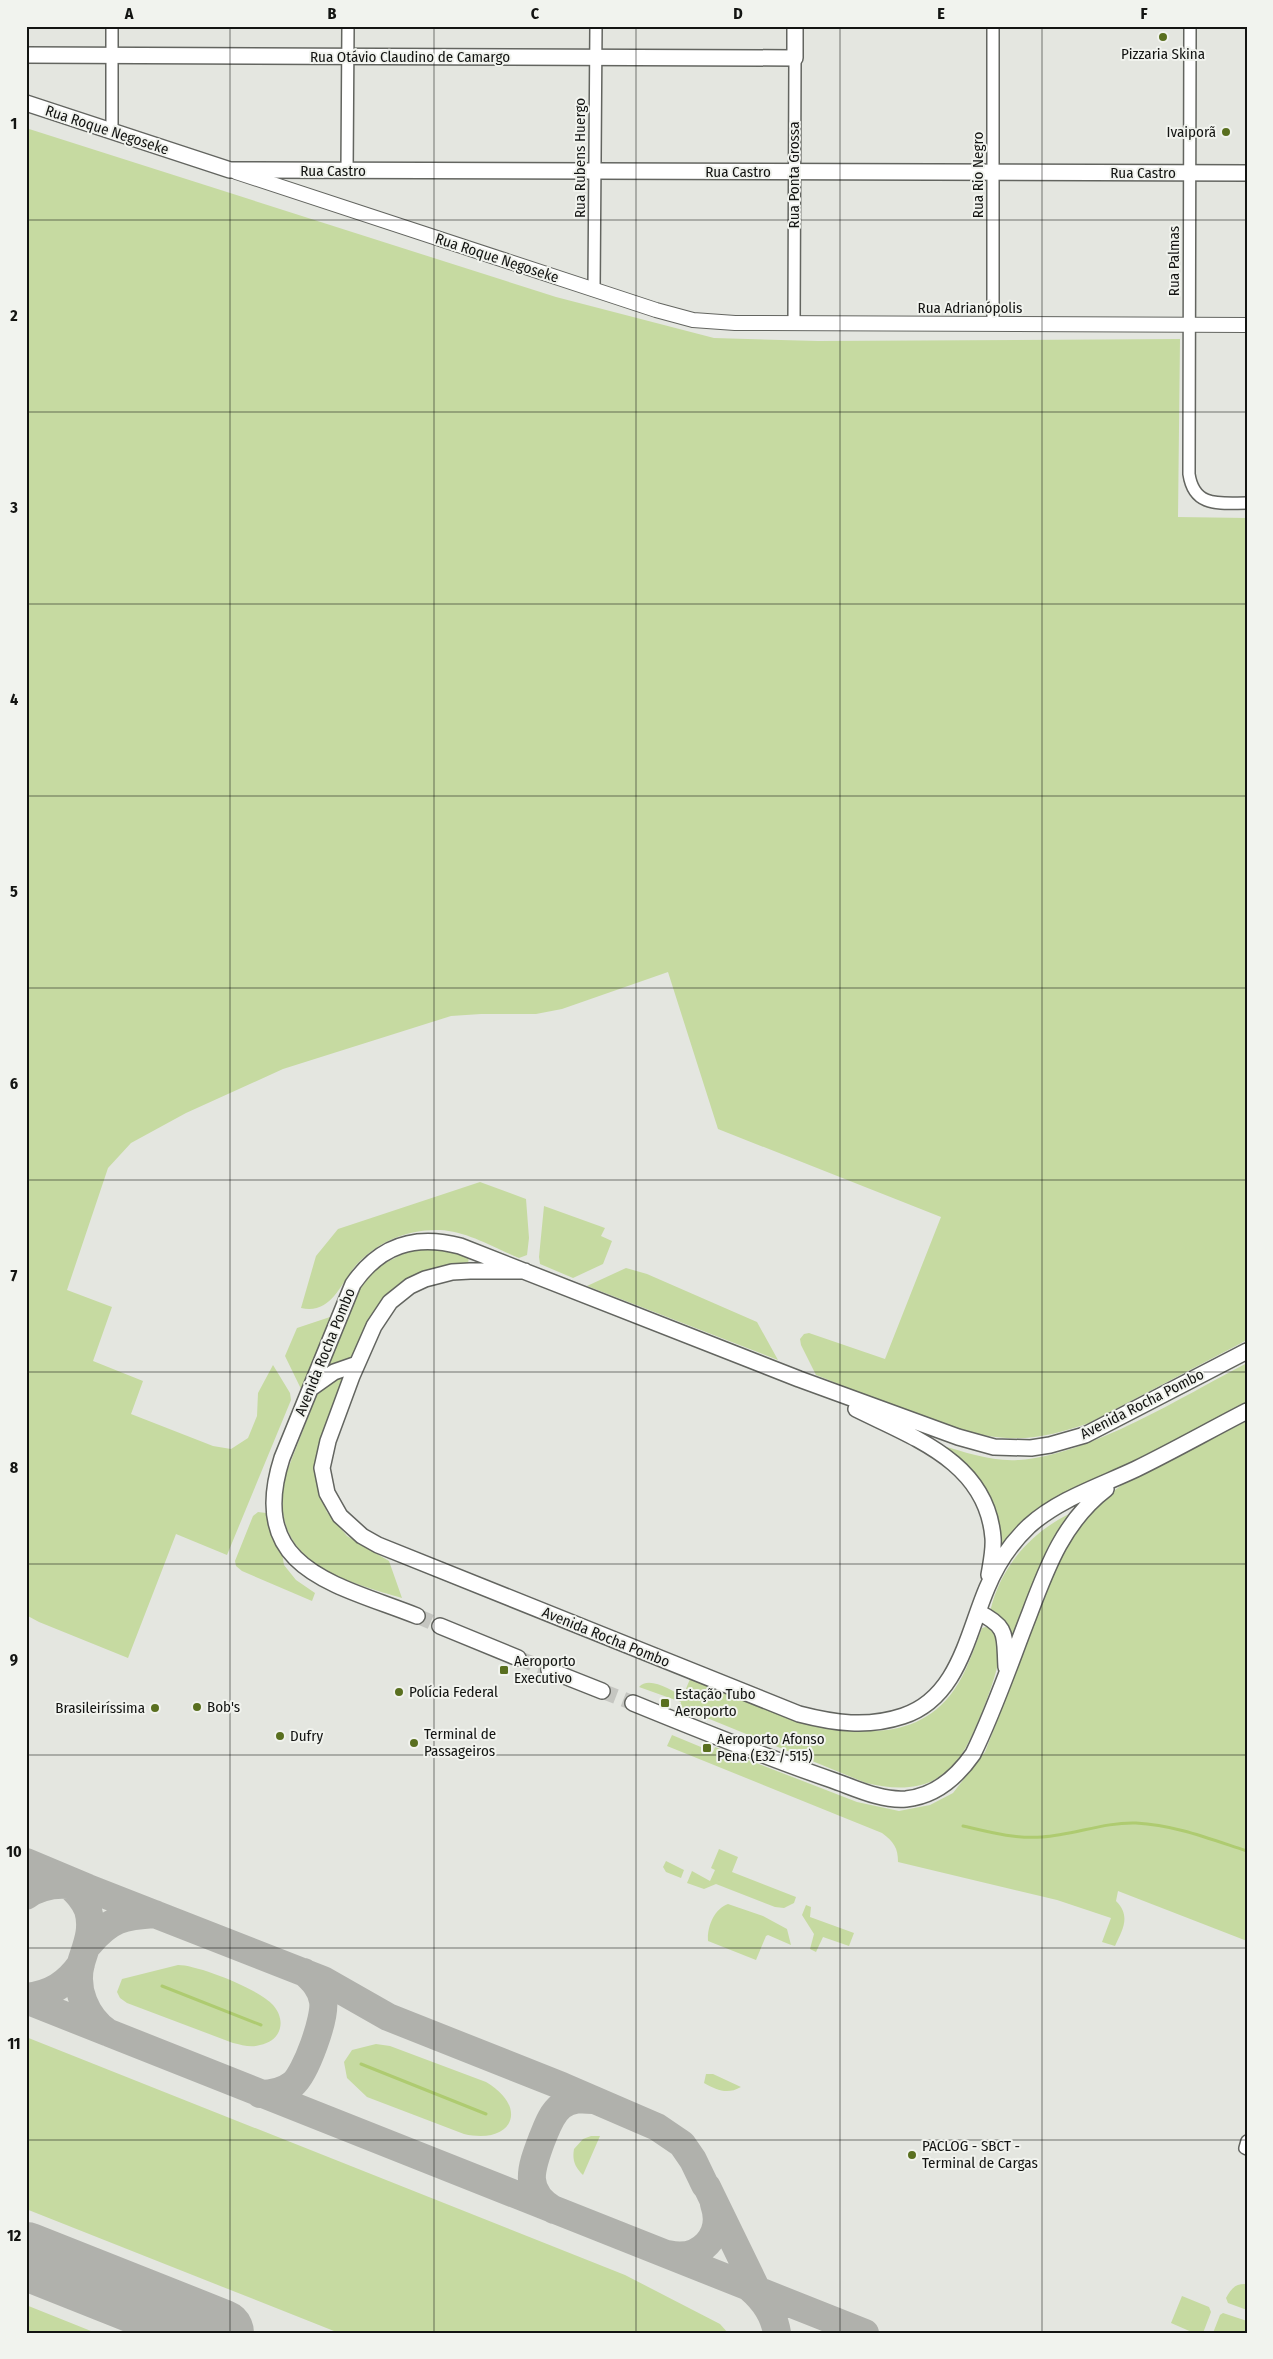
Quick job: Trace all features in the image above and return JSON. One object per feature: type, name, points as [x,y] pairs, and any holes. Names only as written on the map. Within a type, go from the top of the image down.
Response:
[{"type":"main road","name":"Rua Ponta Grossa","points":[[795,26],[795,58]]},
{"type":"main road","name":"Rua Otávio Claudino de Camargo","points":[[26,55],[795,58]]},
{"type":"main road","name":"Rua Roque Negoseke","points":[[26,103],[230,170]]},
{"type":"main road","name":"Rua Castro","points":[[230,170],[1247,173]]},
{"type":"main road","name":"Avenida Rocha Pombo","points":[[417,1616],[319,1578],[302,1566],[290,1552],[281,1536],[273,1508],[274,1486],[282,1458],[353,1284],[362,1271],[391,1248],[406,1243],[442,1241],[460,1246],[799,1379],[977,1443],[1012,1449],[1050,1445],[1084,1434],[1247,1351]]},
{"type":"main road","name":"Avenida Rocha Pombo","points":[[525,1271],[481,1270],[452,1272],[424,1279],[399,1293],[382,1312],[357,1364],[328,1440],[322,1468],[332,1504],[350,1527],[362,1536],[387,1549],[798,1714],[846,1724],[868,1724],[892,1720],[924,1706],[936,1696],[953,1674],[987,1587],[1003,1557],[1030,1526],[1066,1501],[1136,1469],[1247,1411]]},
{"type":"main road","points":[[310,1389],[334,1372],[357,1364]]},
{"type":"main road","points":[[799,1379],[933,1448],[959,1466],[979,1492],[991,1523],[993,1551],[987,1587]]},
{"type":"main road","name":"Avenida Rocha Pombo","points":[[633,1703],[797,1768],[873,1794],[905,1799],[924,1795],[937,1789],[954,1778],[965,1766],[981,1738],[1048,1567],[1062,1538],[1085,1506],[1104,1490],[1136,1469]]},
{"type":"main road","points":[[978,1612],[995,1620],[1003,1631],[1006,1674]]},
{"type":"main road","points":[[440,1626],[518,1658]]},
{"type":"main road","points":[[549,1670],[602,1691]]},
{"type":"street","points":[[112,26],[112,131]]},
{"type":"street","points":[[347,171],[348,26]]},
{"type":"street","name":"Rua Rubens Huergo","points":[[594,290],[596,26]]},
{"type":"street","name":"Rua Rio Negro","points":[[993,26],[993,324]]},
{"type":"street","name":"Rua Palmas","points":[[1190,26],[1189,474],[1190,482],[1196,495],[1211,502],[1247,503]]},
{"type":"street","name":"Rua Ponta Grossa","points":[[794,324],[795,58]]},
{"type":"street","name":"Rua Roque Negoseke","points":[[230,170],[594,290],[693,320]]},
{"type":"street","points":[[298,170],[298,180],[302,194]]},
{"type":"street","name":"Rua Adrianópolis","points":[[693,320],[794,324],[1247,325]]},
{"type":"street","points":[[1247,2141],[1244,2148],[1247,2149]]},
{"type":"green space","points":[[26,128],[556,297],[714,338],[818,341],[1180,339],[1178,517],[1247,518],[1247,1340],[1089,1423],[1038,1437],[1007,1438],[959,1430],[885,1404],[816,1375],[801,1345],[800,1339],[804,1334],[809,1333],[885,1359],[941,1217],[718,1129],[668,972],[562,1009],[536,1014],[451,1016],[283,1069],[186,1113],[131,1143],[108,1168],[67,1290],[112,1307],[93,1361],[143,1381],[131,1414],[213,1446],[231,1449],[248,1438],[257,1416],[258,1393],[273,1365],[290,1393],[291,1400],[227,1555],[176,1534],[128,1658],[26,1615]]},
{"type":"green space","points":[[480,1182],[526,1199],[529,1238],[527,1255],[519,1258],[460,1233],[450,1231],[428,1230],[405,1234],[384,1243],[366,1256],[351,1271],[335,1295],[321,1307],[312,1309],[301,1308],[316,1256],[338,1229]]},
{"type":"green space","points":[[544,1206],[605,1228],[601,1236],[612,1241],[603,1264],[573,1278],[540,1264]]},
{"type":"green space","points":[[435,1247],[469,1255],[468,1265],[386,1299],[317,1469],[319,1490],[327,1512],[347,1536],[389,1561],[402,1598],[333,1574],[314,1562],[298,1548],[288,1530],[282,1507],[284,1479],[356,1294],[377,1267],[407,1252]]},
{"type":"green space","points":[[626,1268],[647,1274],[757,1322],[778,1360],[587,1286]]},
{"type":"green space","points":[[333,1316],[302,1391],[285,1356],[297,1328]]},
{"type":"green space","points":[[1247,1363],[1247,1403],[1053,1502],[1013,1531],[1000,1548],[994,1518],[940,1445],[979,1456],[999,1459],[1019,1460],[1047,1456],[1105,1436],[1136,1422]]},
{"type":"green space","points":[[1247,1421],[1247,1941],[1118,1891],[1116,1901],[1123,1912],[1123,1928],[1115,1946],[1102,1942],[1111,1918],[1057,1900],[898,1862],[895,1846],[882,1833],[667,1746],[672,1735],[713,1752],[715,1747],[857,1802],[899,1811],[930,1805],[953,1793],[985,1752],[1068,1537],[1099,1502],[1127,1481]]},
{"type":"green space","points":[[258,1512],[266,1513],[272,1534],[282,1553],[284,1565],[296,1580],[315,1593],[312,1601],[242,1571],[236,1566],[235,1561],[253,1516]]},
{"type":"green space","points":[[1071,1513],[1048,1547],[1011,1644],[1005,1622],[990,1612],[1001,1580],[1009,1566],[1030,1541],[1056,1521]]},
{"type":"green space","points":[[989,1626],[996,1634],[1000,1646],[999,1658],[987,1699],[976,1727],[963,1752],[952,1766],[934,1780],[918,1786],[900,1788],[866,1783],[680,1707],[681,1702],[639,1687],[643,1684],[654,1683],[683,1696],[690,1679],[790,1717],[827,1726],[864,1731],[898,1728],[929,1715],[954,1690],[966,1668],[982,1628]]},
{"type":"green space","points":[[719,1849],[738,1857],[732,1872],[796,1897],[794,1903],[784,1908],[775,1907],[716,1884],[704,1889],[687,1883],[692,1871],[710,1881],[715,1870],[711,1868]]},
{"type":"green space","points":[[666,1861],[684,1870],[681,1878],[666,1872],[663,1867]]},
{"type":"green space","points":[[728,1904],[763,1916],[787,1929],[791,1945],[768,1935],[756,1960],[708,1941],[712,1919],[723,1906]]},
{"type":"green space","points":[[806,1905],[811,1907],[810,1917],[854,1933],[849,1946],[823,1937],[816,1952],[810,1949],[814,1934],[802,1915]]},
{"type":"green space","points":[[178,1965],[213,1973],[242,1985],[266,1999],[273,2005],[280,2017],[280,2030],[277,2035],[267,2043],[257,2046],[233,2043],[127,2003],[120,1998],[117,1992],[122,1979]]},
{"type":"green space","points":[[26,2037],[625,2275],[720,2324],[728,2333],[339,2333],[26,2209]]},
{"type":"green space","points":[[376,2044],[390,2046],[486,2082],[500,2092],[508,2103],[511,2113],[510,2122],[504,2129],[494,2134],[481,2136],[464,2134],[367,2097],[347,2078],[344,2062],[352,2050]]},
{"type":"green space","points":[[706,2074],[713,2074],[741,2087],[731,2091],[718,2089],[704,2083]]},
{"type":"green space","points":[[591,2136],[600,2136],[583,2175],[575,2163],[573,2157],[574,2149],[583,2139]]},
{"type":"green space","points":[[1239,2284],[1247,2284],[1247,2310],[1228,2303],[1226,2298],[1232,2289]]},
{"type":"green space","points":[[1182,2296],[1209,2307],[1211,2312],[1203,2333],[1194,2333],[1171,2323]]},
{"type":"green space","points":[[26,2305],[96,2333],[26,2333]]},
{"type":"green space","points":[[1223,2313],[1247,2321],[1247,2333],[1213,2333],[1220,2315]]},
{"type":"waterway","points":[[963,1826],[1002,1835],[1042,1837],[1112,1824],[1150,1824],[1206,1837],[1247,1851]]},
{"type":"waterway","points":[[162,1986],[261,2025]]},
{"type":"waterway","points":[[361,2064],[486,2114]]},
{"type":"taxiway","points":[[26,1862],[323,1980],[388,2017],[562,2086],[657,2127],[682,2144],[693,2160],[705,2185]]},
{"type":"taxiway","points":[[64,1880],[81,1897],[90,1917],[90,1931],[81,1963],[79,1983],[84,2002],[93,2019],[107,2032]]},
{"type":"taxiway","points":[[26,1896],[38,1889],[50,1886],[76,1886]]},
{"type":"taxiway","points":[[89,1944],[104,1929],[118,1920],[155,1914]]},
{"type":"taxiway","points":[[26,1997],[35,1996],[58,1987],[81,1964]]},
{"type":"taxiway","points":[[260,2094],[277,2092],[293,2084],[304,2069],[314,2044],[321,2019],[323,2001],[318,1988],[304,1972]]},
{"type":"taxiway","points":[[26,2000],[865,2333]]},
{"type":"taxiway","points":[[554,2210],[544,2203],[533,2187],[533,2169],[538,2150],[550,2121],[561,2106],[573,2100],[594,2100]]},
{"type":"taxiway","points":[[707,2187],[757,2290]]},
{"type":"taxiway","points":[[668,2254],[690,2254],[700,2250],[707,2244],[713,2236],[716,2226],[714,2204]]},
{"type":"taxiway","points":[[750,2288],[768,2308],[777,2333]]},
{"type":"runway","points":[[26,2256],[220,2333]]},
{"type":"tunnel","points":[[417,1616],[440,1626]]},
{"type":"tunnel","points":[[518,1658],[549,1670]]},
{"type":"tunnel","points":[[602,1691],[633,1703]]},
{"type":"place","name":"Pizzaria Skina","points":[[1163,37]]},
{"type":"place","name":"Ivaiporã","points":[[1226,132]]},
{"type":"place","name":"Aeroporto Executivo","points":[[504,1670]]},
{"type":"place","name":"Polícia Federal","points":[[399,1692]]},
{"type":"place","name":"Estação Tubo Aeroporto","points":[[665,1703]]},
{"type":"place","name":"Bob's","points":[[197,1707]]},
{"type":"place","name":"Brasileiríssima","points":[[155,1708]]},
{"type":"place","name":"Dufry","points":[[280,1736]]},
{"type":"place","name":"Terminal de Passageiros","points":[[414,1743]]},
{"type":"place","name":"Aeroporto Afonso Pena (E32 / 515)","points":[[707,1748]]},
{"type":"place","name":"PACLOG - SBCT - Terminal de Cargas","points":[[912,2155]]}]
